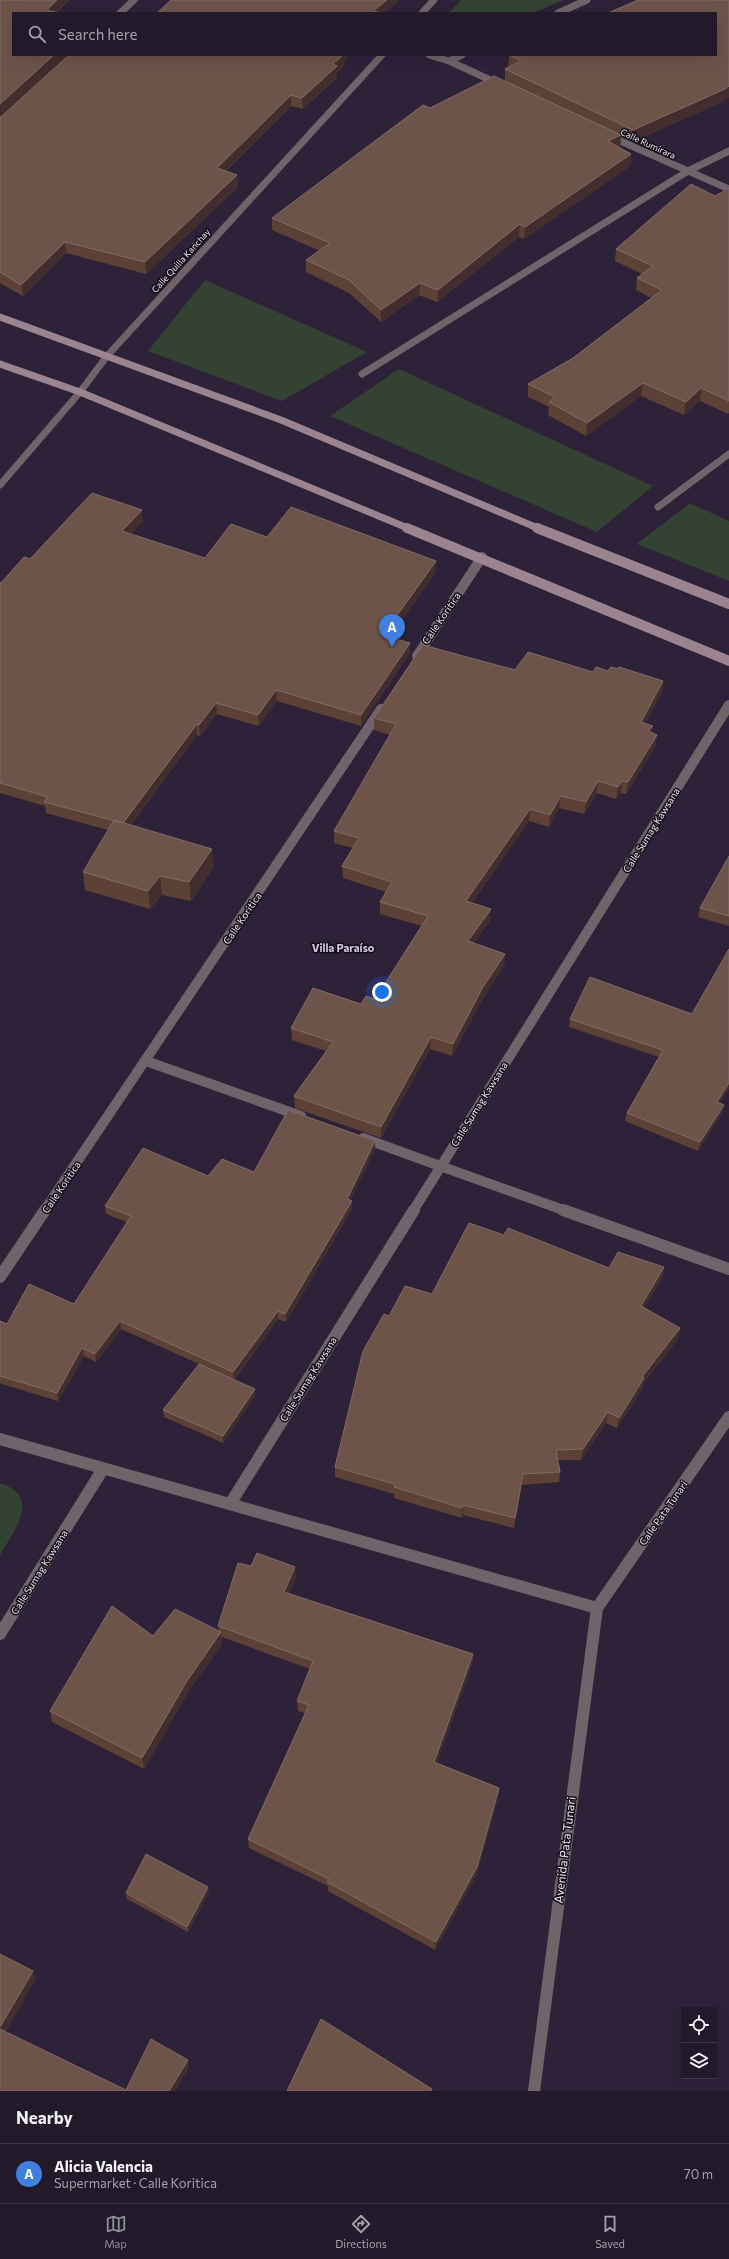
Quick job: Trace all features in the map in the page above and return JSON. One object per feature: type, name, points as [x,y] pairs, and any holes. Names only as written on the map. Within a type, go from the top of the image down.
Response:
[{"type":"main road","points":[[0,317],[281,420],[586,548],[729,604]]},
{"type":"main road","points":[[0,364],[80,392],[482,557],[729,661]]},
{"type":"street","points":[[121,12],[134,0]]},
{"type":"street","points":[[423,12],[434,0]]},
{"type":"street","points":[[560,12],[587,0]]},
{"type":"street","name":"Calle Quilla Kanchay","points":[[0,485],[80,392],[107,356],[381,56]]},
{"type":"street","points":[[433,56],[449,60],[507,88]]},
{"type":"street","points":[[449,60],[459,56]]},
{"type":"street","name":"Calle Rumirara","points":[[600,132],[729,190]]},
{"type":"street","points":[[362,374],[688,171],[729,151]]},
{"type":"street","points":[[658,507],[729,454]]},
{"type":"street","name":"Calle Koritica","points":[[411,663],[482,557]]},
{"type":"street","name":"Calle Koritica","points":[[0,1277],[385,703]]},
{"type":"street","name":"Calle Sumag Kawsana","points":[[230,1504],[729,705]]},
{"type":"street","points":[[146,1061],[308,1119]]},
{"type":"street","points":[[352,1134],[729,1269]]},
{"type":"street","name":"Calle Pata Tunari","points":[[597,1608],[729,1417]]},
{"type":"street","points":[[0,1439],[597,1608]]},
{"type":"street","name":"Calle Sumag Kawsana","points":[[0,1634],[103,1469]]},
{"type":"street","name":"Avenida Pata Tunari","points":[[534,2091],[597,1608]]},
{"type":"green space","points":[[461,0],[563,0],[535,12],[450,12]]},
{"type":"green space","points":[[205,280],[367,352],[282,401],[148,351]]},
{"type":"green space","points":[[399,369],[653,486],[597,532],[330,416]]},
{"type":"green space","points":[[690,503],[729,521],[729,581],[637,544]]},
{"type":"green space","points":[[0,1483],[13,1489],[20,1496],[22,1505],[21,1515],[17,1525],[0,1555]]},
{"type":"building","points":[[0,0],[57,0],[47,10],[55,12],[12,12],[12,56],[53,56],[0,104]]},
{"type":"building","points":[[171,0],[387,0],[373,11],[378,12],[158,12]]},
{"type":"building","points":[[638,0],[729,0],[729,86],[633,130],[505,69],[521,61],[511,56],[717,56],[717,12],[610,12]]},
{"type":"building","points":[[68,56],[342,56],[333,64],[337,66],[302,98],[291,95],[217,168],[237,175],[145,262],[65,242],[21,285],[0,272],[0,117]]},
{"type":"building","points":[[494,76],[621,135],[608,141],[631,154],[525,227],[520,224],[438,290],[420,283],[381,310],[349,280],[306,260],[330,243],[272,218],[423,105],[430,108]]},
{"type":"building","points":[[691,184],[715,196],[729,188],[729,401],[701,388],[686,402],[643,383],[587,423],[549,402],[555,397],[528,384],[573,358],[662,290],[637,278],[653,266],[616,249]]},
{"type":"building","points":[[92,493],[142,510],[122,531],[205,558],[231,524],[267,537],[291,507],[436,561],[383,635],[410,643],[361,715],[276,690],[258,715],[216,703],[199,725],[197,724],[123,823],[44,802],[48,797],[0,783],[0,582],[1,583],[24,557],[30,559]]},
{"type":"building","points":[[423,645],[515,670],[528,652],[593,672],[596,667],[608,671],[611,667],[618,669],[619,667],[663,681],[641,722],[653,726],[648,731],[657,735],[628,782],[622,781],[618,787],[598,781],[586,802],[561,796],[550,815],[530,809],[466,901],[491,909],[468,941],[505,954],[483,987],[453,1044],[431,1037],[381,1127],[294,1096],[333,1042],[291,1028],[313,988],[361,1004],[366,996],[375,999],[428,916],[380,902],[392,882],[342,866],[359,838],[334,831],[396,724],[374,718]]},
{"type":"building","points":[[114,820],[212,849],[189,882],[160,876],[148,891],[83,872]]},
{"type":"building","points":[[729,856],[729,916],[700,908]]},
{"type":"building","points":[[729,949],[729,1083],[717,1102],[724,1105],[700,1142],[627,1113],[663,1050],[570,1019],[590,977],[692,1014]]},
{"type":"building","points":[[288,1110],[375,1141],[347,1199],[352,1201],[285,1314],[278,1311],[233,1372],[120,1321],[95,1354],[82,1348],[57,1393],[0,1376],[0,1321],[7,1324],[29,1284],[74,1304],[131,1216],[105,1206],[143,1148],[208,1176],[222,1159],[254,1172]]},
{"type":"building","points":[[469,1223],[504,1235],[508,1228],[609,1268],[618,1252],[664,1267],[641,1306],[680,1328],[642,1377],[644,1378],[619,1418],[608,1412],[583,1449],[556,1450],[560,1472],[523,1474],[515,1518],[463,1505],[462,1508],[394,1487],[395,1484],[335,1467],[363,1351],[384,1314],[389,1316],[405,1286],[432,1294]]},
{"type":"building","points":[[199,1364],[255,1389],[223,1436],[163,1410]]},
{"type":"building","points":[[257,1553],[295,1567],[284,1592],[473,1654],[434,1762],[499,1788],[477,1867],[436,1942],[327,1882],[329,1879],[248,1839],[309,1705],[297,1701],[313,1661],[218,1626],[238,1563],[251,1566]]},
{"type":"building","points":[[112,1606],[153,1636],[175,1609],[221,1632],[187,1681],[142,1758],[50,1711]]},
{"type":"building","points":[[146,1854],[208,1887],[187,1927],[126,1893]]},
{"type":"building","points":[[0,1954],[33,1971],[0,2027]]},
{"type":"building","points":[[321,2019],[432,2089],[431,2091],[287,2091]]},
{"type":"building","points":[[0,2029],[126,2090],[151,2039],[188,2060],[169,2091],[0,2091]]},
{"type":"place","name":"Alicia Valencia","points":[[392,647]]},
{"type":"district","name":"Villa Paraíso","points":[[343,948]]}]
